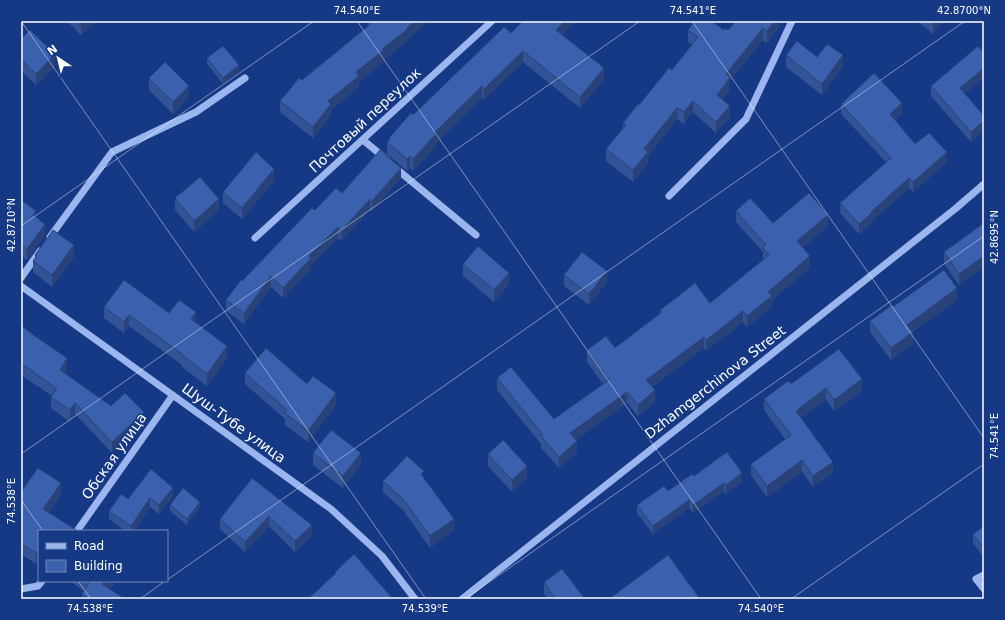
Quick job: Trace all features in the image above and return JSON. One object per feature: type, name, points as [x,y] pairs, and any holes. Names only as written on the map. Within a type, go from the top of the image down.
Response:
[{"type":"street","name":"Почтовый переулок","points":[[255,238],[492,21]]},
{"type":"street","points":[[669,196],[746,119],[792,21]]},
{"type":"street","points":[[21,278],[112,152],[196,112],[245,78]]},
{"type":"street","points":[[363,140],[476,235]]},
{"type":"street","name":"Dzhamgerchinova Street","points":[[462,599],[942,219],[984,184]]},
{"type":"street","name":"Шуш-Тубе улица","points":[[21,286],[331,509],[382,556],[415,599]]},
{"type":"street","name":"Обская улица","points":[[78,530],[172,395]]},
{"type":"street","points":[[984,575],[976,579],[984,589]]},
{"type":"street","points":[[21,589],[38,586],[41,582]]},
{"type":"building","points":[[371,21],[415,21],[407,28],[408,29],[382,49],[384,50],[356,72],[359,76],[328,101],[331,104],[313,127],[280,101],[299,78],[302,80],[372,23]]},
{"type":"building","points":[[523,21],[565,21],[556,30],[604,68],[580,97],[523,51],[484,89],[482,86],[434,133],[436,134],[413,159],[410,156],[407,159],[387,142],[411,113],[413,115],[504,27],[511,33]]},
{"type":"building","points":[[695,21],[711,21],[724,30],[725,28],[728,30],[736,21],[775,21],[767,31],[763,28],[726,74],[730,78],[717,95],[730,106],[716,122],[693,101],[684,112],[677,108],[644,149],[648,152],[633,170],[606,149],[626,125],[623,123],[638,104],[639,105],[669,68],[672,70],[698,37],[688,30]]},
{"type":"building","points":[[30,30],[55,54],[36,74],[21,59],[21,39]]},
{"type":"building","points":[[797,41],[817,57],[827,44],[843,55],[822,84],[786,55]]},
{"type":"building","points":[[223,46],[239,65],[223,78],[207,58]]},
{"type":"building","points":[[978,46],[984,53],[984,68],[960,88],[984,116],[984,121],[971,132],[931,86]]},
{"type":"building","points":[[165,62],[189,86],[173,102],[149,78]]},
{"type":"building","points":[[874,73],[902,103],[890,114],[915,144],[929,133],[947,152],[913,182],[909,178],[859,224],[840,203],[891,158],[841,104]]},
{"type":"building","points":[[380,150],[401,168],[372,201],[370,199],[341,231],[338,227],[309,256],[311,258],[283,288],[271,276],[244,313],[226,300],[241,280],[242,281],[312,208],[315,210],[336,188],[342,193]]},
{"type":"building","points":[[256,152],[274,169],[242,208],[223,192]]},
{"type":"building","points":[[200,177],[219,199],[194,221],[175,198]]},
{"type":"building","points":[[809,193],[828,215],[797,241],[810,256],[768,292],[772,296],[747,316],[743,311],[706,340],[704,337],[646,380],[655,390],[638,405],[627,392],[570,433],[577,441],[559,457],[497,378],[511,367],[554,419],[609,380],[587,350],[606,336],[615,348],[662,312],[659,311],[695,283],[710,303],[769,255],[763,248],[766,245],[736,211],[750,198],[773,223]]},
{"type":"building","points":[[21,200],[36,211],[33,215],[45,224],[27,249],[21,244]]},
{"type":"building","points":[[984,223],[984,256],[959,274],[944,252]]},
{"type":"building","points":[[53,230],[74,245],[52,275],[33,261],[37,256],[35,255]]},
{"type":"building","points":[[478,246],[509,273],[494,290],[463,264]]},
{"type":"building","points":[[582,252],[607,271],[589,294],[564,275]]},
{"type":"building","points":[[944,270],[957,288],[907,325],[913,332],[891,348],[870,321],[892,305],[894,306]]},
{"type":"building","points":[[124,280],[169,313],[179,300],[196,312],[191,319],[227,346],[207,374],[129,315],[124,322],[104,307]]},
{"type":"building","points":[[21,325],[67,358],[60,370],[111,406],[125,393],[144,412],[112,442],[75,403],[70,410],[51,397],[57,389],[21,363]]},
{"type":"building","points":[[266,348],[307,384],[313,376],[336,393],[308,431],[285,413],[287,410],[245,373]]},
{"type":"building","points":[[839,349],[862,379],[834,400],[826,388],[796,411],[833,462],[813,476],[802,460],[767,486],[751,464],[791,435],[764,399],[788,381],[791,384]]},
{"type":"building","points":[[331,430],[361,453],[343,476],[313,453]]},
{"type":"building","points":[[503,440],[527,466],[512,480],[488,454]]},
{"type":"building","points":[[727,452],[742,473],[726,485],[724,483],[693,505],[689,500],[653,526],[637,505],[664,486],[668,491],[692,474],[694,476]]},
{"type":"building","points":[[407,456],[424,471],[421,474],[454,519],[430,536],[403,499],[383,481]]},
{"type":"building","points":[[38,468],[61,483],[43,509],[76,530],[38,530],[38,550],[36,553],[21,543],[21,492]]},
{"type":"building","points":[[151,469],[173,488],[159,505],[150,498],[131,526],[109,511],[121,494],[128,499]]},
{"type":"building","points":[[252,478],[312,525],[295,541],[269,516],[245,542],[220,519]]},
{"type":"building","points":[[183,488],[200,502],[187,519],[170,505]]},
{"type":"building","points":[[984,526],[984,549],[973,534]]},
{"type":"building","points":[[354,554],[393,599],[308,599],[336,573],[335,572]]},
{"type":"building","points":[[668,555],[700,599],[609,599]]},
{"type":"building","points":[[562,569],[585,599],[556,599],[544,582]]},
{"type":"building","points":[[88,582],[105,582],[102,584],[125,599],[90,599],[82,594],[89,583]]}]
